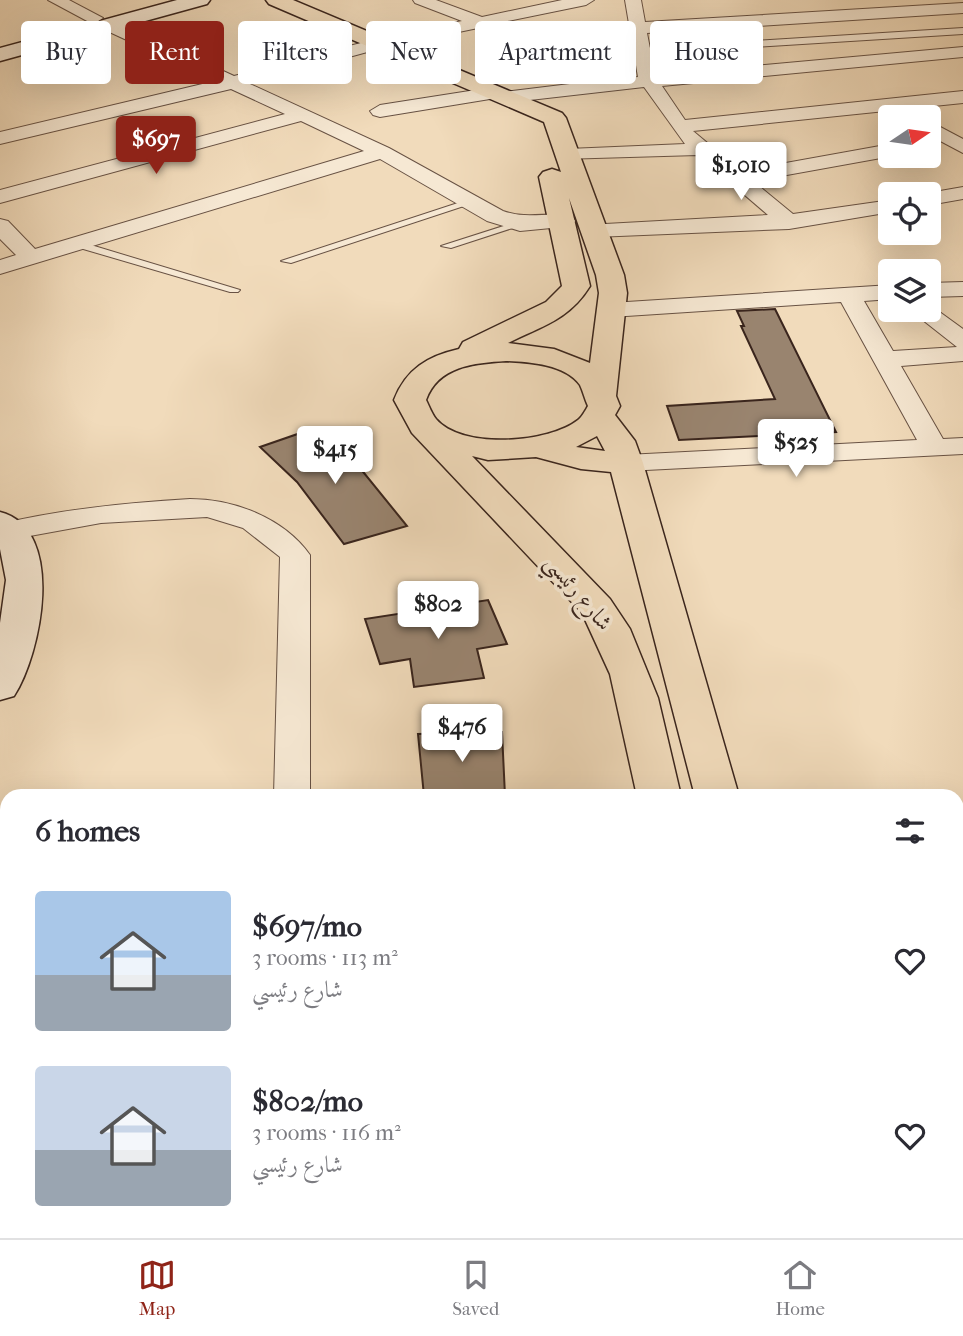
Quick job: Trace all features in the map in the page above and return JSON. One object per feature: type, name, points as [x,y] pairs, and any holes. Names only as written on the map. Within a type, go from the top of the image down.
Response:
[{"type":"highway","points":[[276,0],[366,37]]},
{"type":"highway","points":[[426,428],[445,439],[484,449],[513,451],[542,448],[578,435],[600,405],[613,293],[610,275],[554,118],[541,110],[461,78]]},
{"type":"highway","name":"شارع رئيسي","points":[[507,98],[550,169],[564,221],[576,286],[567,300],[539,318],[427,373],[410,400],[414,414],[426,428],[597,607],[610,625],[622,648],[638,695],[658,789]]},
{"type":"highway","name":"شارع رئيسي","points":[[445,363],[493,352],[533,354],[578,368],[593,380],[600,405],[626,463],[715,789]]},
{"type":"highway","points":[[542,448],[581,459],[626,463]]},
{"type":"street","points":[[56,0],[102,21],[200,0]]},
{"type":"street","points":[[102,21],[162,0]]},
{"type":"street","points":[[421,0],[475,21]]},
{"type":"street","points":[[483,21],[586,0]]},
{"type":"street","points":[[380,111],[650,82],[646,76],[633,0]]},
{"type":"street","points":[[760,0],[777,18],[860,85],[890,105]]},
{"type":"street","points":[[638,28],[963,8]]},
{"type":"street","points":[[111,25],[382,152],[495,216],[520,224],[564,221]]},
{"type":"street","points":[[0,44],[21,39]]},
{"type":"street","points":[[0,138],[231,83],[366,47]]},
{"type":"street","points":[[0,55],[21,48]]},
{"type":"street","points":[[763,72],[963,52]]},
{"type":"street","points":[[651,84],[681,126],[735,177],[789,222]]},
{"type":"street","points":[[899,105],[963,97]]},
{"type":"street","points":[[681,126],[878,107]]},
{"type":"street","points":[[0,115],[26,131]]},
{"type":"street","points":[[0,197],[302,115]]},
{"type":"street","points":[[942,134],[959,142]]},
{"type":"street","points":[[568,155],[704,149]]},
{"type":"street","points":[[0,267],[382,152]]},
{"type":"street","points":[[735,177],[878,152]]},
{"type":"street","points":[[941,197],[963,193]]},
{"type":"street","points":[[594,230],[789,222],[878,208]]},
{"type":"street","points":[[0,226],[31,258]]},
{"type":"street","points":[[941,290],[963,289]]},
{"type":"street","points":[[611,310],[878,293]]},
{"type":"street","points":[[848,294],[935,448]]},
{"type":"street","points":[[938,322],[963,341]]},
{"type":"street","points":[[885,359],[963,354]]},
{"type":"street","points":[[626,463],[963,446]]},
{"type":"street","points":[[0,687],[26,580],[23,554],[4,527],[94,514],[210,509],[252,521],[287,545],[295,555],[292,789]]},
{"type":"lane","points":[[642,51],[963,31]]},
{"type":"lane","points":[[288,261],[468,203]]},
{"type":"lane","points":[[447,246],[520,224]]},
{"type":"lane","points":[[77,244],[234,290]]},
{"type":"building","points":[[775,309],[836,432],[679,440],[667,406],[775,399],[741,326],[744,326],[737,311]]},
{"type":"building","points":[[315,428],[360,468],[407,526],[344,544],[297,482],[260,447]]},
{"type":"building","points":[[488,600],[507,644],[477,649],[484,678],[414,687],[410,659],[380,664],[365,619]]},
{"type":"building","points":[[502,732],[505,789],[423,789],[418,734]]}]
